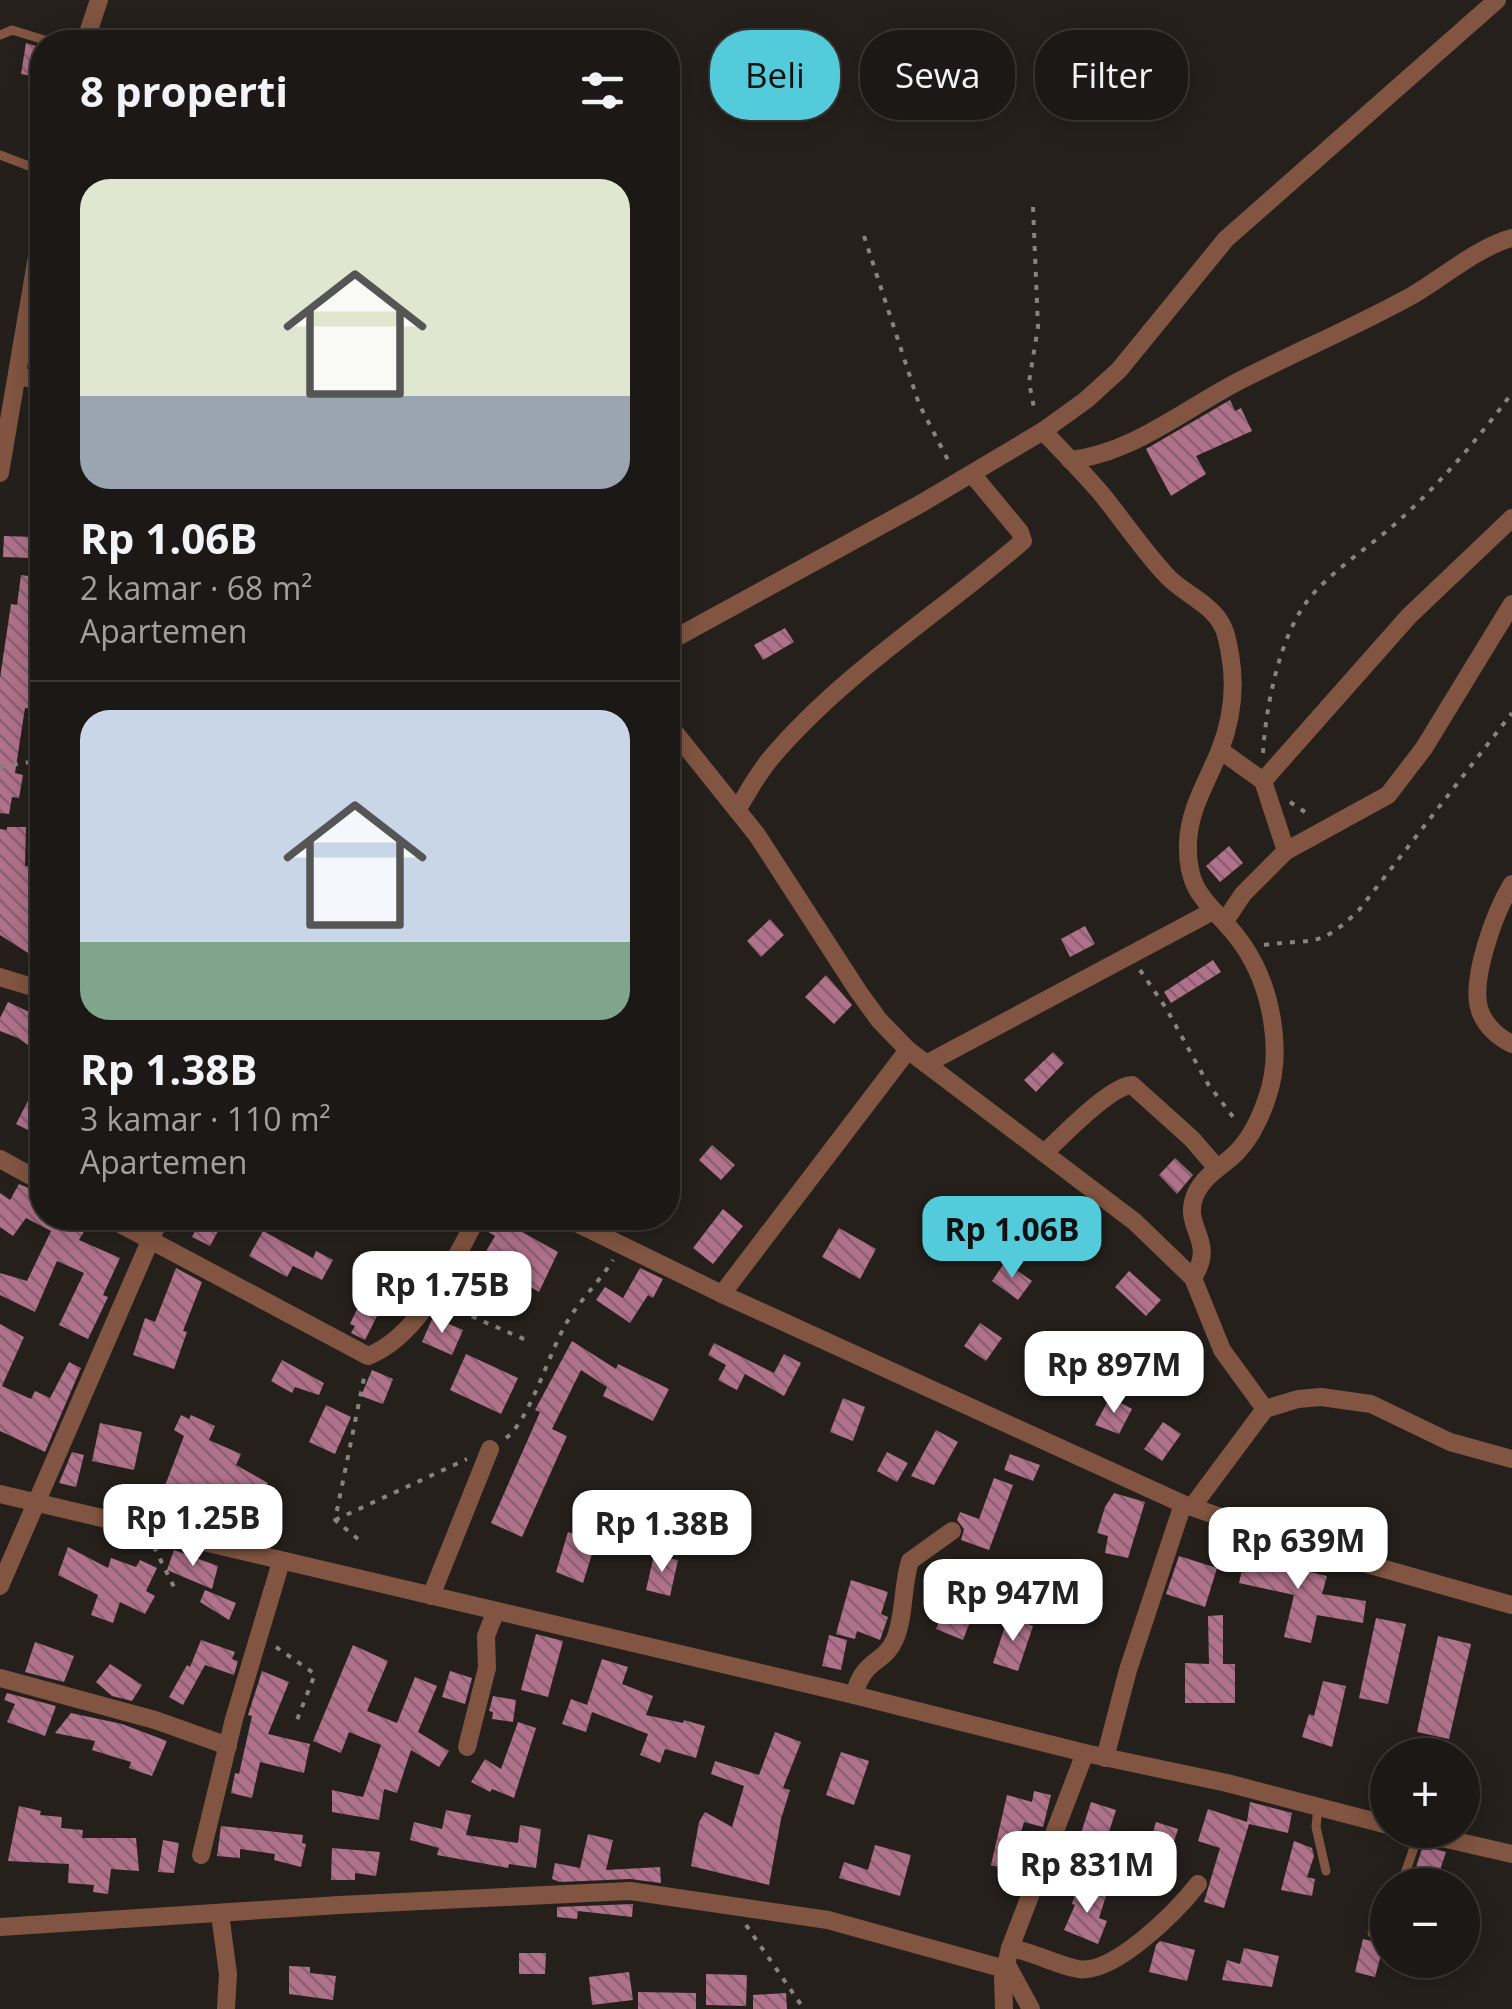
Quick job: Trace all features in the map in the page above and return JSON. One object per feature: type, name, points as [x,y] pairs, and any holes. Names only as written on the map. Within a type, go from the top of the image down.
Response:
[{"type":"street","points":[[89,30],[99,0]]},
{"type":"street","points":[[680,635],[965,478],[1043,431],[1107,383],[1226,240],[1497,0]]},
{"type":"street","points":[[1070,460],[1112,452],[1246,378],[1332,339],[1495,244],[1512,238]]},
{"type":"street","points":[[0,473],[30,296]]},
{"type":"street","points":[[16,376],[30,379]]},
{"type":"street","points":[[1043,431],[1096,488],[1169,580],[1213,613],[1223,626],[1233,668],[1234,700],[1220,750],[1202,787],[1188,842],[1194,884],[1245,947],[1257,971],[1273,1028],[1274,1062],[1269,1094],[1249,1138],[1198,1188],[1190,1206],[1203,1256],[1193,1278]]},
{"type":"street","points":[[737,810],[768,760],[809,717],[919,622],[1023,540],[1020,532],[965,478]]},
{"type":"street","points":[[1265,779],[1409,616],[1512,518]]},
{"type":"street","points":[[926,1064],[1132,954],[1218,916],[1286,851],[1388,796],[1424,748],[1512,604]]},
{"type":"street","points":[[680,739],[780,866],[879,1020],[908,1050],[1135,1222],[1193,1278],[1222,1350],[1265,1409]]},
{"type":"street","points":[[1220,750],[1265,779],[1286,851]]},
{"type":"street","points":[[1512,884],[1501,902],[1482,962],[1478,1001],[1492,1030],[1512,1044]]},
{"type":"street","points":[[0,977],[30,986]]},
{"type":"street","points":[[722,1294],[908,1050]]},
{"type":"street","points":[[1044,1153],[1105,1096],[1132,1085],[1192,1139],[1217,1168]]},
{"type":"street","points":[[0,1159],[30,1175]]},
{"type":"street","points":[[133,1230],[368,1356],[390,1342],[434,1300],[471,1230]]},
{"type":"street","points":[[0,1586],[154,1230]]},
{"type":"street","points":[[593,1230],[722,1294],[1187,1506],[1314,1549],[1512,1605]]},
{"type":"street","points":[[1105,1758],[1128,1670],[1187,1506],[1265,1409],[1298,1398],[1353,1400],[1390,1412],[1450,1442],[1512,1459]]},
{"type":"street","points":[[431,1596],[490,1449]]},
{"type":"street","points":[[0,1494],[854,1695],[1085,1754],[1227,1783],[1370,1820]]},
{"type":"street","points":[[854,1695],[861,1673],[883,1656],[896,1636],[910,1560],[952,1531]]},
{"type":"street","points":[[201,1855],[281,1562]]},
{"type":"street","points":[[467,1748],[483,1687],[486,1636],[495,1613]]},
{"type":"street","points":[[0,1678],[155,1720],[228,1746]]},
{"type":"street","points":[[1004,2009],[1007,1960],[1085,1754]]},
{"type":"street","points":[[1480,1847],[1512,1854]]},
{"type":"street","points":[[0,1927],[604,1891],[656,1894],[828,1920],[1007,1960],[1033,1952],[1075,1969],[1101,1967],[1154,1928],[1198,1884]]},
{"type":"street","points":[[220,1914],[228,1974],[226,2009]]},
{"type":"street","points":[[1007,1960],[1031,2009]]},
{"type":"lane","points":[[0,35],[12,30],[30,36]]},
{"type":"lane","points":[[0,155],[30,166]]},
{"type":"lane","points":[[1318,1807],[1316,1827],[1326,1871]]},
{"type":"path","points":[[1033,207],[1038,327],[1029,382],[1043,431]]},
{"type":"path","points":[[864,236],[919,404],[965,478]]},
{"type":"path","points":[[1333,828],[1273,790],[1265,779],[1264,726],[1279,657],[1312,596],[1405,516],[1471,448],[1512,393]]},
{"type":"path","points":[[1245,947],[1310,943],[1336,932],[1359,910],[1512,713]]},
{"type":"path","points":[[0,767],[30,762]]},
{"type":"path","points":[[1132,954],[1208,1084],[1249,1138]]},
{"type":"path","points":[[335,1520],[490,1449],[514,1432],[524,1419],[565,1324],[624,1244]]},
{"type":"path","points":[[434,1300],[526,1340]]},
{"type":"path","points":[[335,1520],[368,1356]]},
{"type":"path","points":[[335,1520],[358,1539]]},
{"type":"path","points":[[150,1528],[158,1557],[174,1587]]},
{"type":"path","points":[[260,1635],[315,1674],[295,1725]]},
{"type":"path","points":[[732,1904],[804,2009]]},
{"type":"building","points":[[26,43],[30,44],[30,76],[21,74]]},
{"type":"building","points":[[1230,400],[1235,411],[1241,408],[1252,431],[1196,456],[1206,474],[1171,496],[1146,449]]},
{"type":"building","points":[[4,536],[30,537],[30,558],[3,557]]},
{"type":"building","points":[[21,575],[30,576],[30,709],[25,708],[15,773],[23,775],[19,798],[12,797],[9,814],[0,813],[0,678],[11,604],[17,605]]},
{"type":"building","points":[[785,628],[794,642],[763,660],[754,645]]},
{"type":"building","points":[[26,827],[30,954],[0,935],[0,829]]},
{"type":"building","points":[[1229,846],[1243,863],[1220,882],[1206,866]]},
{"type":"building","points":[[770,919],[784,935],[761,957],[747,941]]},
{"type":"building","points":[[1085,926],[1095,944],[1070,957],[1061,939]]},
{"type":"building","points":[[1213,960],[1221,972],[1171,1003],[1164,992]]},
{"type":"building","points":[[826,975],[852,1005],[834,1024],[805,997]]},
{"type":"building","points":[[8,1002],[30,1012],[30,1046],[0,1031],[0,1018]]},
{"type":"building","points":[[1053,1052],[1064,1063],[1036,1092],[1024,1080]]},
{"type":"building","points":[[30,1097],[30,1131],[16,1124]]},
{"type":"building","points":[[712,1145],[735,1165],[721,1180],[699,1160]]},
{"type":"building","points":[[1175,1158],[1193,1175],[1177,1194],[1159,1175]]},
{"type":"building","points":[[19,1184],[30,1189],[30,1220],[26,1218],[13,1236],[0,1227],[0,1193],[10,1200]]},
{"type":"building","points":[[723,1209],[743,1226],[713,1264],[693,1248]]},
{"type":"building","points":[[839,1228],[876,1249],[860,1279],[822,1257]]},
{"type":"building","points":[[85,1230],[79,1240],[120,1258],[103,1295],[108,1297],[88,1339],[59,1325],[84,1273],[57,1261],[35,1312],[0,1295],[0,1273],[27,1281],[51,1231]]},
{"type":"building","points":[[196,1230],[219,1230],[210,1246],[192,1237]]},
{"type":"building","points":[[485,1230],[519,1230],[558,1252],[539,1292],[482,1258],[495,1236]]},
{"type":"building","points":[[263,1231],[313,1258],[316,1251],[333,1260],[322,1280],[293,1266],[287,1277],[249,1256]]},
{"type":"building","points":[[1005,1262],[1032,1281],[1018,1300],[992,1281]]},
{"type":"building","points":[[176,1268],[202,1282],[183,1331],[187,1332],[174,1369],[133,1355],[145,1318],[155,1322]]},
{"type":"building","points":[[640,1268],[663,1279],[653,1298],[648,1295],[630,1323],[596,1300],[605,1287],[623,1298]]},
{"type":"building","points":[[1129,1271],[1161,1300],[1146,1316],[1115,1287]]},
{"type":"building","points":[[398,1279],[416,1289],[403,1312],[385,1301]]},
{"type":"building","points":[[360,1303],[379,1312],[365,1340],[351,1333],[355,1326],[350,1324]]},
{"type":"building","points":[[433,1317],[463,1330],[452,1355],[422,1342]]},
{"type":"building","points":[[980,1323],[1002,1338],[986,1361],[964,1346]]},
{"type":"building","points":[[0,1324],[24,1337],[2,1386],[31,1399],[35,1391],[50,1398],[69,1362],[81,1368],[45,1452],[0,1431]]},
{"type":"building","points":[[572,1341],[616,1369],[618,1364],[669,1389],[653,1421],[603,1396],[607,1387],[581,1370],[552,1429],[567,1436],[522,1537],[491,1523],[540,1412],[535,1410]]},
{"type":"building","points":[[714,1343],[774,1373],[784,1354],[801,1363],[784,1396],[745,1374],[737,1390],[718,1380],[726,1365],[708,1355]]},
{"type":"building","points":[[1073,1345],[1088,1355],[1071,1380],[1056,1370]]},
{"type":"building","points":[[466,1354],[518,1378],[501,1414],[450,1390]]},
{"type":"building","points":[[282,1360],[324,1383],[319,1395],[295,1387],[292,1393],[271,1381]]},
{"type":"building","points":[[372,1370],[393,1379],[383,1404],[361,1396]]},
{"type":"building","points":[[1110,1397],[1132,1409],[1119,1434],[1095,1425]]},
{"type":"building","points":[[843,1398],[865,1407],[853,1441],[830,1432]]},
{"type":"building","points":[[326,1405],[351,1417],[335,1454],[309,1442]]},
{"type":"building","points":[[181,1415],[189,1419],[191,1415],[215,1426],[209,1440],[241,1454],[236,1465],[268,1483],[260,1497],[280,1504],[274,1521],[235,1507],[236,1504],[197,1484],[188,1507],[161,1496],[184,1436],[174,1430]]},
{"type":"building","points":[[1163,1422],[1181,1434],[1162,1461],[1144,1449]]},
{"type":"building","points":[[100,1423],[142,1432],[134,1470],[92,1461]]},
{"type":"building","points":[[936,1430],[958,1442],[934,1485],[911,1476]]},
{"type":"building","points":[[72,1452],[84,1455],[76,1487],[59,1483]]},
{"type":"building","points":[[887,1452],[908,1463],[897,1482],[877,1471]]},
{"type":"building","points":[[1010,1454],[1040,1465],[1033,1481],[1004,1470]]},
{"type":"building","points":[[994,1478],[1013,1485],[989,1550],[961,1540],[964,1529],[957,1520],[960,1512],[979,1519]]},
{"type":"building","points":[[1114,1493],[1145,1502],[1128,1558],[1105,1553],[1108,1536],[1097,1533]]},
{"type":"building","points":[[568,1532],[596,1541],[583,1583],[556,1572]]},
{"type":"building","points":[[1248,1545],[1296,1556],[1293,1568],[1327,1576],[1322,1594],[1366,1601],[1363,1623],[1317,1615],[1311,1643],[1284,1637],[1294,1595],[1239,1583]]},
{"type":"building","points":[[68,1547],[108,1568],[111,1558],[136,1567],[140,1560],[157,1568],[146,1591],[155,1596],[145,1614],[120,1602],[113,1623],[91,1615],[98,1595],[58,1575]]},
{"type":"building","points":[[174,1550],[218,1566],[212,1589],[167,1570]]},
{"type":"building","points":[[654,1555],[678,1560],[670,1596],[646,1590]]},
{"type":"building","points":[[1179,1556],[1217,1568],[1205,1607],[1166,1594]]},
{"type":"building","points":[[851,1580],[888,1592],[881,1614],[888,1617],[880,1640],[857,1631],[855,1639],[836,1634]]},
{"type":"building","points":[[205,1590],[236,1603],[229,1620],[200,1602]]},
{"type":"building","points":[[946,1604],[973,1614],[963,1640],[936,1629]]},
{"type":"building","points":[[1223,1615],[1223,1664],[1235,1664],[1235,1703],[1185,1703],[1185,1663],[1209,1664],[1208,1616]]},
{"type":"building","points":[[1008,1617],[1033,1626],[1018,1671],[993,1663]]},
{"type":"building","points":[[1376,1618],[1406,1624],[1388,1704],[1359,1698]]},
{"type":"building","points":[[536,1634],[563,1641],[548,1697],[521,1690]]},
{"type":"building","points":[[829,1635],[847,1640],[841,1670],[822,1666]]},
{"type":"building","points":[[1438,1636],[1471,1644],[1449,1738],[1417,1732]]},
{"type":"building","points":[[201,1640],[235,1652],[232,1659],[238,1661],[234,1675],[205,1665],[183,1705],[169,1697],[187,1665],[190,1667]]},
{"type":"building","points":[[35,1642],[74,1656],[64,1682],[25,1672]]},
{"type":"building","points":[[353,1645],[388,1661],[367,1711],[397,1723],[415,1677],[437,1686],[418,1732],[449,1751],[439,1767],[411,1750],[397,1793],[384,1789],[379,1820],[332,1812],[332,1790],[363,1797],[381,1745],[349,1732],[341,1753],[313,1741]]},
{"type":"building","points":[[602,1659],[628,1667],[622,1684],[653,1696],[646,1715],[705,1726],[696,1758],[665,1749],[660,1763],[640,1755],[648,1734],[592,1712],[586,1732],[562,1724],[571,1699],[587,1705]]},
{"type":"building","points":[[110,1664],[142,1685],[132,1701],[112,1696],[96,1682]]},
{"type":"building","points":[[262,1671],[289,1682],[268,1734],[310,1744],[304,1773],[260,1762],[252,1798],[231,1793],[235,1773],[239,1774],[252,1716],[248,1715]]},
{"type":"building","points":[[450,1671],[472,1678],[465,1704],[442,1697]]},
{"type":"building","points":[[1323,1681],[1346,1686],[1332,1747],[1302,1737],[1309,1714],[1314,1716]]},
{"type":"building","points":[[7,1693],[56,1706],[45,1736],[7,1722],[15,1704],[4,1700]]},
{"type":"building","points":[[493,1696],[516,1700],[513,1722],[492,1719],[493,1712],[489,1711]]},
{"type":"building","points":[[71,1713],[122,1724],[167,1741],[152,1776],[129,1768],[131,1762],[92,1750],[95,1741],[55,1733]]},
{"type":"building","points":[[518,1722],[536,1728],[514,1798],[471,1782],[485,1759],[501,1769]]},
{"type":"building","points":[[775,1732],[801,1742],[783,1788],[790,1790],[769,1885],[691,1866],[699,1822],[705,1812],[732,1827],[744,1786],[711,1774],[715,1761],[759,1775]]},
{"type":"building","points":[[841,1752],[869,1761],[854,1805],[826,1795]]},
{"type":"building","points":[[1034,1791],[1051,1795],[1043,1827],[1024,1822],[1021,1832],[1017,1831],[1007,1870],[991,1865],[1007,1795],[1032,1802]]},
{"type":"building","points":[[1091,1802],[1116,1810],[1100,1860],[1075,1852]]},
{"type":"building","points":[[1250,1802],[1292,1813],[1288,1833],[1249,1824],[1224,1908],[1204,1902],[1220,1848],[1198,1841],[1208,1809],[1247,1822]]},
{"type":"building","points":[[19,1806],[41,1811],[40,1815],[62,1817],[61,1828],[83,1830],[82,1838],[136,1838],[139,1871],[111,1869],[108,1894],[93,1892],[94,1885],[68,1883],[69,1864],[8,1861]]},
{"type":"building","points":[[446,1810],[471,1815],[466,1835],[518,1843],[520,1825],[541,1829],[536,1868],[509,1864],[508,1868],[437,1855],[439,1848],[410,1840],[414,1822],[442,1829]]},
{"type":"building","points":[[1156,1822],[1178,1829],[1162,1879],[1140,1872]]},
{"type":"building","points":[[221,1826],[303,1835],[302,1843],[306,1844],[301,1867],[274,1860],[275,1854],[240,1849],[240,1858],[217,1856]]},
{"type":"building","points":[[588,1834],[613,1840],[606,1870],[660,1867],[661,1883],[552,1879],[555,1863],[580,1868]]},
{"type":"building","points":[[163,1840],[179,1843],[174,1873],[158,1872]]},
{"type":"building","points":[[1294,1841],[1312,1848],[1314,1856],[1307,1877],[1315,1879],[1312,1896],[1281,1890]]},
{"type":"building","points":[[875,1845],[911,1855],[900,1896],[839,1878],[844,1862],[868,1870]]},
{"type":"building","points":[[332,1848],[380,1852],[376,1876],[355,1873],[355,1880],[331,1880]]},
{"type":"building","points":[[1422,1848],[1446,1852],[1441,1868],[1416,1868]]},
{"type":"building","points":[[1077,1887],[1106,1896],[1099,1918],[1107,1921],[1098,1944],[1064,1930],[1075,1905],[1072,1904]]},
{"type":"building","points":[[633,1904],[632,1917],[578,1911],[577,1919],[557,1917],[557,1907]]},
{"type":"building","points":[[1363,1939],[1370,1941],[1370,1976],[1355,1972]]},
{"type":"building","points":[[1160,1941],[1195,1950],[1187,1981],[1149,1972]]},
{"type":"building","points":[[1244,1948],[1279,1956],[1272,1987],[1222,1980],[1227,1960],[1240,1964]]},
{"type":"building","points":[[519,1953],[546,1953],[545,1974],[519,1974]]},
{"type":"building","points":[[289,1966],[310,1967],[310,1973],[336,1976],[333,2000],[289,1994]]},
{"type":"building","points":[[629,1972],[633,2000],[592,2005],[589,1977]]},
{"type":"building","points":[[706,1974],[747,1975],[746,2006],[706,2005]]},
{"type":"building","points":[[638,1992],[696,1993],[696,2009],[638,2009]]},
{"type":"building","points":[[786,1993],[787,2009],[753,2009],[753,1995]]}]
